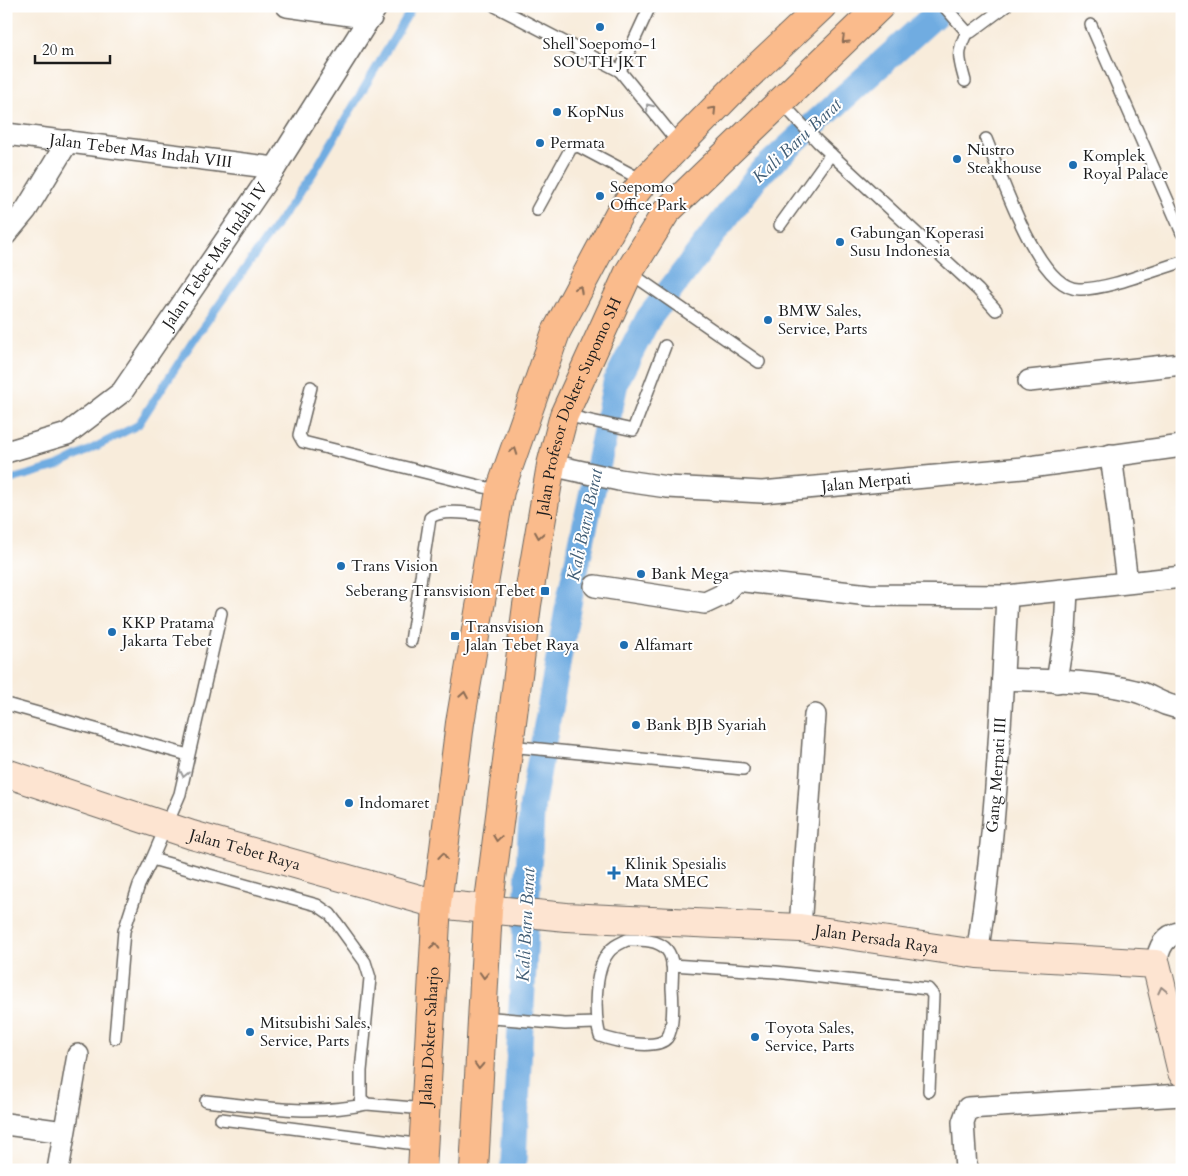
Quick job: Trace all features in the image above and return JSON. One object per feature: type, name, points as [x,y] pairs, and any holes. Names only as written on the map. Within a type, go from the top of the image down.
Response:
[{"type":"main road","points":[[437,904],[460,723],[497,504],[556,332],[625,205],[644,182],[734,89],[822,6]]},
{"type":"main road","name":"Jalan Profesor Dokter Supomo SH","points":[[496,910],[521,747],[528,605],[551,465],[564,416],[629,272],[666,212],[786,107],[880,6]]},
{"type":"main road","points":[[625,205],[656,228]]},
{"type":"main road","name":"Jalan Dokter Saharjo","points":[[423,1157],[437,904]]},
{"type":"main road","points":[[474,1170],[482,1017],[496,910]]},
{"type":"street","points":[[287,6],[374,12]]},
{"type":"street","name":"Jalan Tebet Mas Indah IV","points":[[6,452],[67,434],[122,392],[275,168],[374,12]]},
{"type":"street","name":"Jalan Tebet Mas Indah VIII","points":[[6,134],[68,140],[275,168]]},
{"type":"street","points":[[6,234],[26,210],[68,140]]},
{"type":"street","points":[[1029,381],[1182,364]]},
{"type":"street","name":"Jalan Merpati","points":[[551,465],[619,480],[668,487],[762,492],[1023,468],[1182,446]]},
{"type":"street","points":[[1111,455],[1127,582]]},
{"type":"street","points":[[594,586],[705,603],[722,595],[736,580],[869,595],[1007,596],[1067,591],[1127,582],[1182,577]]},
{"type":"street","points":[[1057,682],[1065,630],[1067,591]]},
{"type":"street","name":"Gang Merpati III","points":[[977,954],[986,897],[1003,679],[1007,596]]},
{"type":"street","points":[[1003,679],[1057,682],[1136,691],[1167,707],[1182,708]]},
{"type":"street","points":[[800,928],[816,715]]},
{"type":"street","name":"Jalan Tebet Raya","points":[[6,773],[165,826],[437,904],[496,910]]},
{"type":"street","name":"Jalan Persada Raya","points":[[496,910],[566,917],[800,928],[977,954],[1156,964]]},
{"type":"street","points":[[1182,932],[1168,936],[1163,941],[1156,964],[1182,1072]]},
{"type":"street","points":[[58,1170],[78,1055]]},
{"type":"street","points":[[966,1170],[963,1122],[968,1108],[1182,1095]]},
{"type":"street","points":[[6,1124],[64,1132]]},
{"type":"lane","points":[[495,6],[620,72],[680,145]]},
{"type":"lane","points":[[620,72],[650,6]]},
{"type":"lane","points":[[944,6],[967,32]]},
{"type":"lane","points":[[967,32],[976,30],[1006,6]]},
{"type":"lane","points":[[1091,25],[1182,232]]},
{"type":"lane","points":[[965,81],[959,57],[960,47],[967,32]]},
{"type":"lane","points":[[786,107],[818,142],[978,290],[996,310]]},
{"type":"lane","points":[[986,139],[1032,249],[1057,279],[1069,287],[1078,290],[1121,282],[1182,262]]},
{"type":"lane","points":[[537,210],[571,148],[578,146],[644,182]]},
{"type":"lane","points":[[780,225],[831,154]]},
{"type":"lane","points":[[629,272],[759,362]]},
{"type":"lane","points":[[564,416],[633,430],[665,346]]},
{"type":"lane","points":[[311,387],[299,435],[303,442],[497,504]]},
{"type":"lane","points":[[411,641],[430,518],[437,513],[471,513],[497,504]]},
{"type":"lane","points":[[115,1038],[124,931],[136,893],[161,841],[165,826],[180,794],[221,614]]},
{"type":"lane","points":[[6,704],[188,755]]},
{"type":"lane","points":[[521,747],[743,769]]},
{"type":"lane","points":[[152,859],[317,905],[330,914],[365,962],[370,978],[361,1071],[362,1099],[367,1104]]},
{"type":"lane","points":[[627,940],[654,942],[667,950],[672,965],[672,1016],[668,1038],[659,1043],[614,1042],[600,1036],[596,1023],[597,987],[606,954],[614,946],[627,940]]},
{"type":"lane","points":[[672,965],[776,972],[928,989],[933,995],[929,1092]]},
{"type":"lane","points":[[482,1017],[564,1024],[596,1023]]},
{"type":"lane","points":[[206,1101],[294,1110],[327,1110],[367,1104],[425,1109]]},
{"type":"lane","points":[[220,1119],[423,1157]]},
{"type":"waterway","points":[[6,481],[58,466],[138,425],[193,341],[312,175],[413,6]]},
{"type":"waterway","name":"Kali Baru Barat","points":[[513,1170],[532,805],[570,596],[616,381],[648,319],[760,173],[945,6]]},
{"type":"place","name":"Shell Soepomo-1 SOUTH JKT","points":[[600,27]]},
{"type":"place","name":"KopNus","points":[[557,112]]},
{"type":"place","name":"Permata","points":[[540,143]]},
{"type":"place","name":"Nustro Steakhouse","points":[[957,159]]},
{"type":"place","name":"Komplek Royal Palace","points":[[1073,165]]},
{"type":"place","name":"Soepomo Office Park","points":[[600,196]]},
{"type":"place","name":"Gabungan Koperasi Susu Indonesia","points":[[840,242]]},
{"type":"place","name":"BMW Sales, Service, Parts","points":[[768,320]]},
{"type":"place","name":"Trans Vision","points":[[341,566]]},
{"type":"place","name":"Bank Mega","points":[[641,574]]},
{"type":"place","name":"Seberang Transvision Tebet","points":[[545,591]]},
{"type":"place","name":"KKP Pratama Jakarta Tebet","points":[[112,632]]},
{"type":"place","name":"Transvision Jalan Tebet Raya","points":[[455,636]]},
{"type":"place","name":"Alfamart","points":[[624,645]]},
{"type":"place","name":"Bank BJB Syariah","points":[[636,725]]},
{"type":"place","name":"Indomaret","points":[[349,803]]},
{"type":"place","name":"Klinik Spesialis Mata SMEC","points":[[614,873]]},
{"type":"place","name":"Mitsubishi Sales, Service, Parts","points":[[250,1032]]},
{"type":"place","name":"Toyota Sales, Service, Parts","points":[[755,1037]]}]
